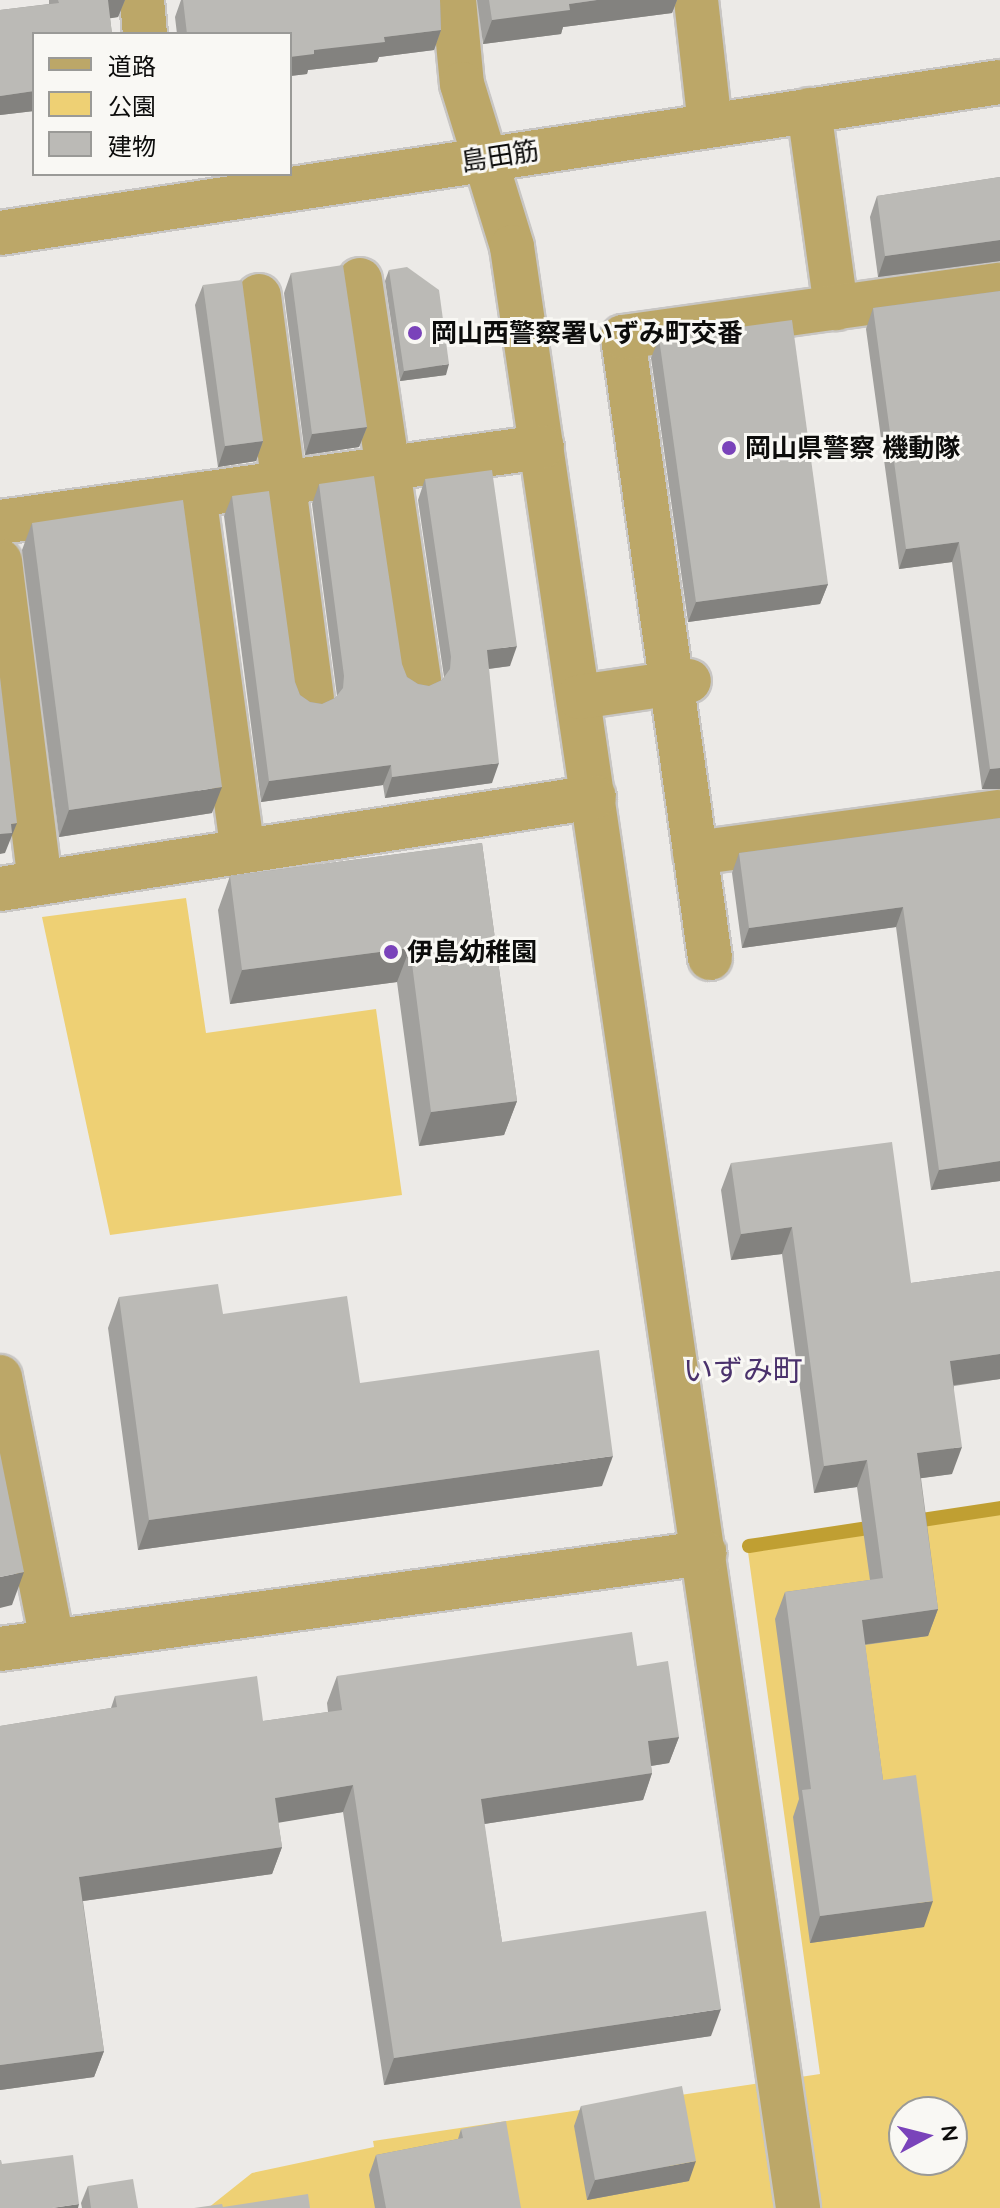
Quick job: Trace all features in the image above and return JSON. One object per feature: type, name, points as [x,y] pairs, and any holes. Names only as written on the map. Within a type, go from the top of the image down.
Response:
[{"type":"street","points":[[142,0],[145,32]]},
{"type":"street","points":[[454,0],[462,84],[512,247],[798,2208]]},
{"type":"street","points":[[696,0],[710,124]]},
{"type":"street","name":"島田筋","points":[[0,233],[161,191],[486,158],[1000,82]]},
{"type":"street","points":[[809,110],[836,308]]},
{"type":"street","points":[[360,280],[419,681]]},
{"type":"street","points":[[710,958],[695,853],[680,683],[623,337],[1000,285]]},
{"type":"street","points":[[259,296],[312,699]]},
{"type":"street","points":[[0,522],[542,447]]},
{"type":"street","points":[[194,495],[243,851]]},
{"type":"street","points":[[0,561],[20,886],[594,797]]},
{"type":"street","points":[[579,697],[680,683]]},
{"type":"street","points":[[695,853],[1000,812]]},
{"type":"street","points":[[0,1377],[52,1639]]},
{"type":"street","points":[[0,1649],[52,1639],[704,1553]]},
{"type":"green space","points":[[186,898],[206,1033],[376,1009],[402,1195],[110,1235],[42,917]]},
{"type":"green space","points":[[1000,1514],[1000,2208],[208,2208],[252,2173],[374,2147],[373,2141],[820,2074],[748,1552]]},
{"type":"building","points":[[58,0],[108,0],[112,32],[32,32],[32,91],[0,96],[0,10],[59,3]]},
{"type":"building","points":[[183,0],[440,0],[441,30],[384,37],[385,42],[314,50],[314,54],[292,57],[292,32],[187,32]]},
{"type":"building","points":[[489,0],[597,0],[569,4],[570,10],[492,20]]},
{"type":"building","points":[[1000,177],[1000,240],[885,256],[877,196]]},
{"type":"building","points":[[343,265],[367,427],[312,434],[291,273]]},
{"type":"building","points":[[407,267],[439,290],[449,364],[404,371],[389,270]]},
{"type":"building","points":[[242,280],[263,441],[225,446],[203,285]]},
{"type":"building","points":[[1000,291],[1000,768],[990,769],[959,542],[906,549],[873,308]]},
{"type":"building","name":"岡山県警察 機動隊","points":[[792,320],[828,584],[696,602],[659,338]]},
{"type":"building","points":[[492,470],[517,646],[487,650],[499,763],[392,777],[391,765],[269,781],[232,496],[269,491],[295,682],[300,695],[310,702],[322,704],[335,698],[343,688],[344,676],[319,484],[374,476],[402,664],[407,677],[429,686],[442,680],[450,669],[451,657],[425,479]]},
{"type":"building","points":[[183,500],[222,787],[69,810],[32,523]]},
{"type":"building","points":[[0,677],[17,823],[11,824],[12,833],[0,834]]},
{"type":"building","points":[[1000,818],[1000,1161],[939,1170],[903,907],[749,928],[739,853]]},
{"type":"building","points":[[482,843],[517,1101],[431,1112],[410,948],[242,970],[230,876]]},
{"type":"building","points":[[892,1142],[911,1283],[1000,1271],[1000,1354],[950,1361],[962,1447],[917,1453],[938,1609],[862,1620],[883,1780],[916,1775],[933,1901],[820,1916],[802,1790],[811,1789],[785,1592],[883,1578],[867,1460],[824,1466],[792,1227],[741,1234],[731,1163]]},
{"type":"building","points":[[218,1284],[223,1314],[347,1296],[360,1383],[599,1350],[613,1456],[149,1520],[119,1297]]},
{"type":"building","points":[[0,1453],[24,1572],[0,1577]]},
{"type":"building","points":[[632,1632],[637,1666],[668,1661],[679,1737],[648,1741],[652,1773],[481,1799],[502,1942],[706,1911],[721,2009],[394,2058],[353,1785],[275,1798],[282,1847],[79,1877],[104,2051],[0,2065],[0,1726],[117,1707],[115,1696],[257,1676],[263,1721],[342,1710],[337,1676]]},
{"type":"building","points":[[682,2086],[696,2161],[595,2180],[581,2106]]},
{"type":"building","points":[[506,2121],[521,2208],[386,2208],[376,2155],[463,2138],[461,2129]]},
{"type":"building","points":[[73,2155],[79,2204],[52,2208],[0,2208],[0,2160],[2,2164]]},
{"type":"building","points":[[133,2179],[138,2208],[91,2208],[88,2186]]},
{"type":"building","points":[[308,2194],[310,2208],[194,2208],[222,2204],[223,2207]]},
{"type":"waterway","points":[[909,1522],[1000,1508]]},
{"type":"waterway","points":[[749,1546],[881,1526]]},
{"type":"place","name":"岡山西警察署いずみ町交番","points":[[415,333]]},
{"type":"place","name":"岡山県警察 機動隊","points":[[729,448]]},
{"type":"place","name":"伊島幼稚園","points":[[391,952]]},
{"type":"district","name":"いずみ町","points":[[743,1370]]}]
